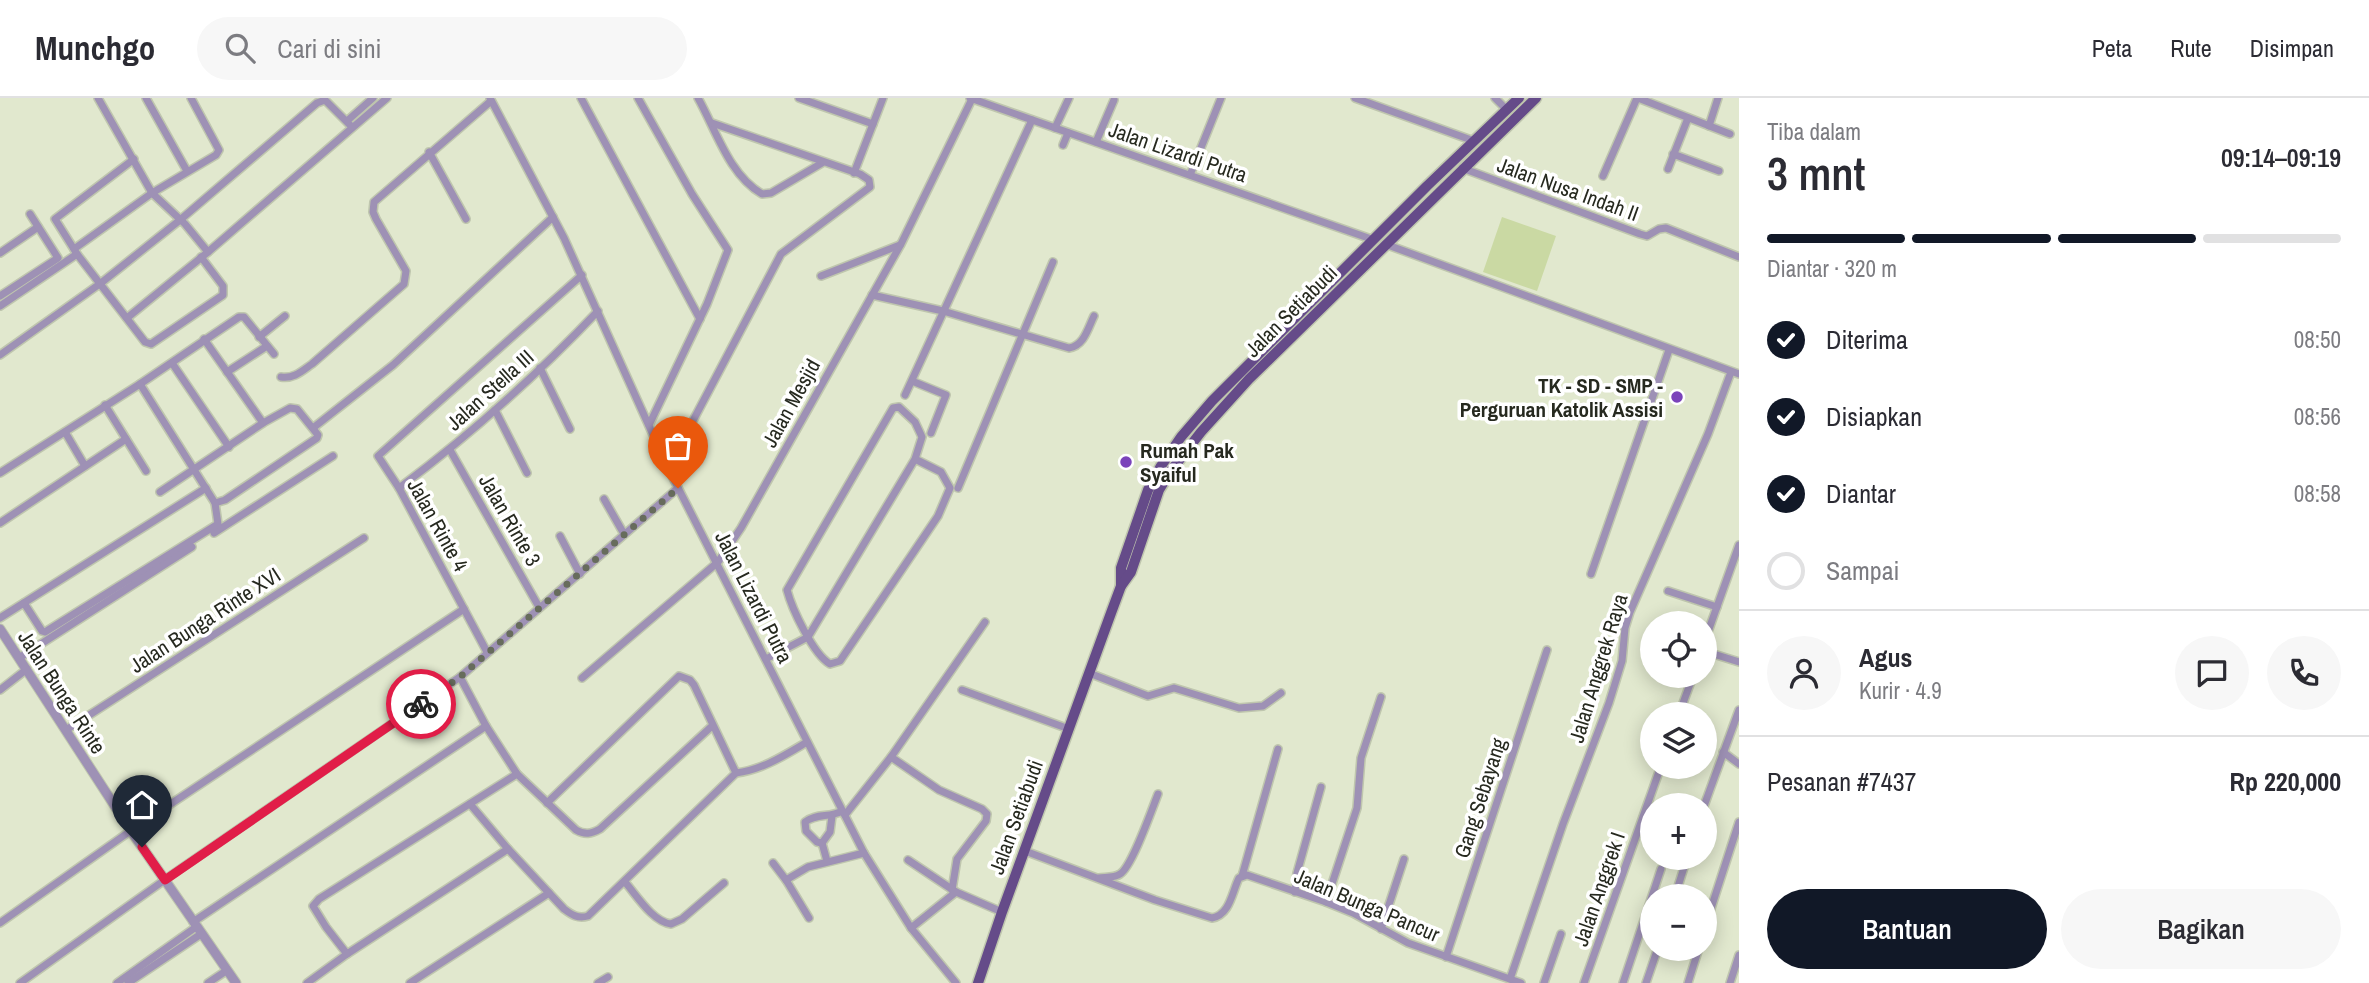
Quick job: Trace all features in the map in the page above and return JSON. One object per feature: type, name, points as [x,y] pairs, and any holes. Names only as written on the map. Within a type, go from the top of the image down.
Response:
[{"type":"main road","name":"Jalan Setiabudi","points":[[1121,586],[1122,568],[1148,491],[1181,437],[1212,401],[1519,98]]},
{"type":"main road","name":"Jalan Setiabudi","points":[[978,983],[1089,673],[1121,586],[1131,572],[1159,490],[1182,456],[1241,387],[1536,98]]},
{"type":"street","points":[[98,98],[152,193],[208,252]]},
{"type":"street","points":[[146,98],[187,171]]},
{"type":"street","points":[[0,306],[152,193],[216,155],[219,150],[191,98]]},
{"type":"street","points":[[127,318],[208,252],[349,124],[373,98]]},
{"type":"street","points":[[349,124],[387,98]]},
{"type":"street","points":[[581,98],[700,318]]},
{"type":"street","points":[[638,98],[692,194],[728,250],[700,318],[649,425]]},
{"type":"street","points":[[698,98],[722,146],[743,179],[762,194],[771,193],[822,163]]},
{"type":"street","points":[[799,98],[873,124]]},
{"type":"street","points":[[854,173],[883,98]]},
{"type":"street","name":"Jalan Lizardi Putra","points":[[971,98],[1374,240]]},
{"type":"street","name":"Jalan Mesjid","points":[[582,678],[718,562],[741,528],[901,244],[971,98]]},
{"type":"street","points":[[1055,128],[1069,98]]},
{"type":"street","points":[[1190,175],[1221,98]]},
{"type":"street","points":[[1355,98],[1474,141]]},
{"type":"street","points":[[1495,98],[1507,110]]},
{"type":"street","points":[[1603,176],[1637,98],[1730,134]]},
{"type":"street","points":[[1709,126],[1718,98]]},
{"type":"street","points":[[0,355],[101,283],[180,220],[313,106],[325,99],[349,124]]},
{"type":"street","points":[[281,377],[288,378],[298,374],[322,356],[404,284],[406,271],[376,219],[374,202],[490,99]]},
{"type":"street","name":"Jalan Lizardi Putra","points":[[490,99],[582,275],[668,468],[864,853],[911,928],[956,983]]},
{"type":"street","points":[[1096,142],[1114,100]]},
{"type":"street","points":[[1668,169],[1688,117]]},
{"type":"street","points":[[905,396],[1032,120]]},
{"type":"street","points":[[668,468],[781,254],[868,190],[869,180],[854,173],[712,123]]},
{"type":"street","points":[[1063,145],[1068,132]]},
{"type":"street","points":[[429,152],[466,219]]},
{"type":"street","points":[[1672,154],[1719,171]]},
{"type":"street","points":[[134,159],[57,216],[57,225],[145,342],[151,344],[223,295],[223,286],[201,257]]},
{"type":"street","name":"Jalan Nusa Indah II","points":[[1462,169],[1640,234],[1647,236],[1666,228],[1739,257]]},
{"type":"street","points":[[0,296],[58,258],[30,214]]},
{"type":"street","points":[[313,428],[393,365],[553,217]]},
{"type":"street","points":[[0,253],[38,227]]},
{"type":"street","name":"Jalan Anggrek Raya","points":[[1374,240],[1735,373],[1630,612],[1625,628],[1622,661],[1609,703],[1563,824],[1510,979]]},
{"type":"street","points":[[821,276],[901,244]]},
{"type":"street","points":[[958,488],[1053,262]]},
{"type":"street","name":"Jalan Rinte 4","points":[[487,652],[399,488],[378,456],[582,275]]},
{"type":"street","points":[[872,295],[943,311],[1074,348],[1081,343],[1094,316]]},
{"type":"street","name":"Jalan Stella III","points":[[399,488],[450,450],[495,410],[598,310]]},
{"type":"street","points":[[0,472],[242,316],[274,354]]},
{"type":"street","points":[[259,337],[285,316]]},
{"type":"street","points":[[204,340],[263,423]]},
{"type":"street","points":[[227,372],[267,346]]},
{"type":"street","points":[[1591,574],[1669,350]]},
{"type":"street","points":[[172,363],[229,447]]},
{"type":"street","points":[[540,368],[570,429]]},
{"type":"street","points":[[912,381],[946,395],[931,433]]},
{"type":"street","points":[[24,603],[45,632],[214,528],[219,522],[215,503],[140,384]]},
{"type":"street","points":[[105,405],[146,471]]},
{"type":"street","points":[[766,659],[808,637],[915,459],[922,435],[909,415],[895,406],[787,590],[808,637],[826,662],[835,664],[840,661],[937,516],[950,488],[941,472],[915,459]]},
{"type":"street","points":[[160,492],[263,423],[293,407],[318,435],[313,443],[215,503]]},
{"type":"street","points":[[495,410],[527,473]]},
{"type":"street","points":[[65,432],[85,466]]},
{"type":"street","points":[[0,523],[126,439]]},
{"type":"street","name":"Jalan Rinte 3","points":[[450,450],[539,607]]},
{"type":"street","points":[[19,658],[333,456]]},
{"type":"street","points":[[0,618],[206,488]]},
{"type":"street","points":[[20,983],[460,677],[678,488]]},
{"type":"street","points":[[604,499],[624,534]]},
{"type":"street","points":[[560,536],[580,574]]},
{"type":"street","name":"Jalan Bunga Rinte XVI","points":[[66,730],[364,538]]},
{"type":"street","points":[[1716,611],[1739,545]]},
{"type":"street","points":[[1668,591],[1717,607]]},
{"type":"street","points":[[0,923],[131,831],[464,609]]},
{"type":"street","points":[[822,843],[817,842],[806,831],[805,822],[812,817],[843,813],[891,757],[985,622]]},
{"type":"street","name":"Jalan Bunga Rinte","points":[[0,629],[131,831],[236,983]]},
{"type":"street","name":"Gang Sebayang","points":[[1446,957],[1547,650]]},
{"type":"street","points":[[1717,655],[1739,662]]},
{"type":"street","points":[[0,690],[27,669]]},
{"type":"street","points":[[1089,673],[1148,696],[1174,688],[1239,708],[1263,706],[1281,693]]},
{"type":"street","points":[[548,803],[679,676],[690,680],[736,774]]},
{"type":"street","points":[[460,677],[486,726],[517,775],[582,833],[594,832],[712,726]]},
{"type":"street","points":[[962,690],[1069,729]]},
{"type":"street","points":[[1326,902],[1357,808],[1361,758],[1381,697]]},
{"type":"street","points":[[1709,793],[1739,710]]},
{"type":"street","points":[[117,983],[486,726]]},
{"type":"street","points":[[470,804],[508,849],[571,915],[582,918],[588,916],[625,883],[736,774],[749,772],[776,761],[807,742]]},
{"type":"street","points":[[1025,851],[1094,879],[1212,918],[1221,916],[1242,876],[1278,749]]},
{"type":"street","points":[[1723,752],[1739,764]]},
{"type":"street","points":[[891,757],[939,790],[982,809],[987,814],[986,821],[957,859],[954,891],[911,928]]},
{"type":"street","points":[[347,954],[321,919],[313,906],[315,903],[517,775]]},
{"type":"street","name":"Jalan Anggrek I","points":[[1584,983],[1656,779]]},
{"type":"street","points":[[1295,892],[1297,873],[1321,787]]},
{"type":"street","points":[[1094,879],[1119,875],[1124,871],[1158,794]]},
{"type":"street","points":[[822,843],[830,832],[832,816]]},
{"type":"street","points":[[1717,890],[1739,821]]},
{"type":"street","points":[[822,843],[827,861]]},
{"type":"street","points":[[307,983],[508,849]]},
{"type":"street","points":[[786,880],[808,867],[864,853]]},
{"type":"street","points":[[1381,929],[1404,859]]},
{"type":"street","points":[[908,860],[954,891],[1002,912]]},
{"type":"street","points":[[773,863],[809,918]]},
{"type":"street","points":[[1623,983],[1661,870]]},
{"type":"street","name":"Jalan Bunga Pancur","points":[[1242,876],[1253,876],[1326,902],[1446,957],[1521,983]]},
{"type":"street","points":[[625,883],[652,913],[667,924],[682,919],[724,883]]},
{"type":"street","points":[[411,983],[549,892]]},
{"type":"street","points":[[128,983],[197,928]]},
{"type":"street","points":[[1544,983],[1561,934]]},
{"type":"street","points":[[1730,983],[1739,955]]},
{"type":"street","points":[[1646,983],[1654,961]]},
{"type":"street","points":[[1688,983],[1695,961]]},
{"type":"street","points":[[208,983],[226,971]]},
{"type":"street","points":[[320,975],[325,983]]},
{"type":"street","points":[[598,983],[607,977]]},
{"type":"green space","points":[[1502,217],[1556,236],[1537,291],[1483,272]]},
{"type":"way so far","points":[[421,704],[460,677],[678,488]]},
{"type":"place","name":"TK - SD - SMP - Perguruan Katolik Assisi","points":[[1677,397]]},
{"type":"place","name":"Rumah Pak Syaiful","points":[[1126,462]]},
{"type":"route","points":[[142,847],[165,880],[421,704]]}]
